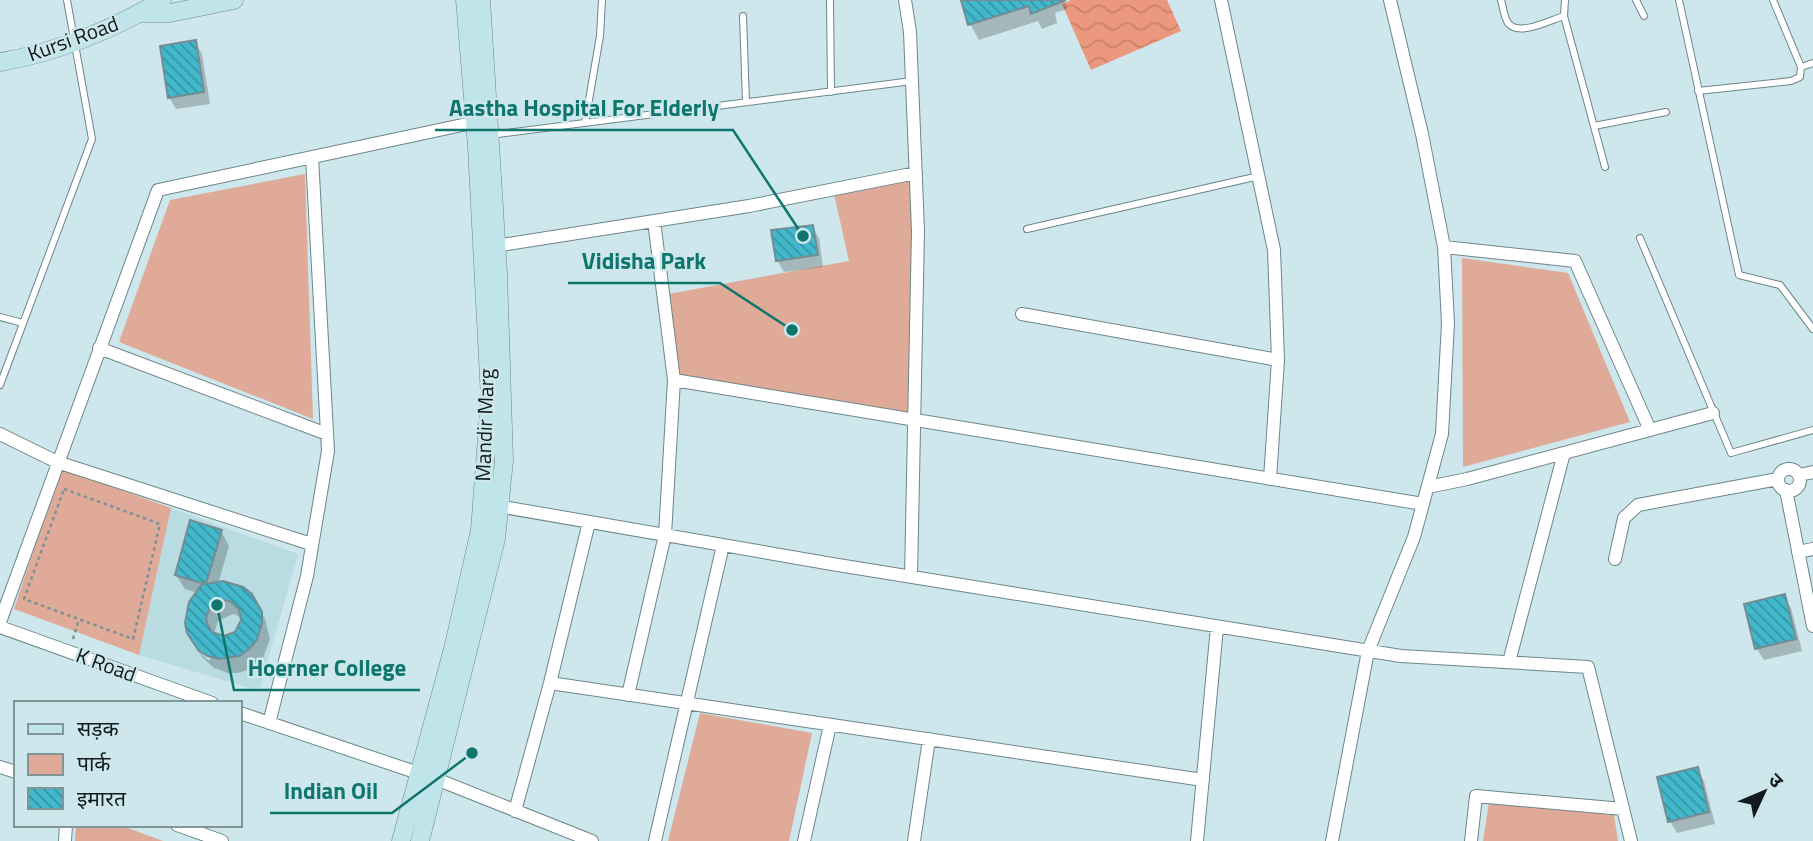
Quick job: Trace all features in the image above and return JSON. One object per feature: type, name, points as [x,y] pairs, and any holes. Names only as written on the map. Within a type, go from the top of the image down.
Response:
[{"type":"main road","name":"Kursi Road","points":[[0,62],[35,56],[152,3],[170,13],[234,0]]},
{"type":"main road","points":[[464,0],[482,128]]},
{"type":"main road","points":[[401,841],[427,777],[496,539],[491,505],[504,460],[482,128],[481,0]]},
{"type":"main road","points":[[420,841],[427,777]]},
{"type":"street","points":[[905,0],[910,32],[918,231],[911,577]]},
{"type":"street","points":[[1221,0],[1274,250],[1278,360],[1270,479]]},
{"type":"street","points":[[1332,841],[1368,651],[1415,537],[1442,434],[1448,323],[1444,247],[1422,134],[1390,0]]},
{"type":"street","points":[[0,624],[158,190],[312,157],[482,128]]},
{"type":"street","points":[[269,723],[307,576],[328,451],[312,157]]},
{"type":"street","points":[[489,247],[749,206],[916,173]]},
{"type":"street","points":[[628,695],[665,535],[674,380],[654,221]]},
{"type":"street","points":[[1444,247],[1574,261],[1650,430]]},
{"type":"street","points":[[1021,314],[1278,360]]},
{"type":"street","points":[[99,348],[327,435]]},
{"type":"street","points":[[674,380],[1423,504]]},
{"type":"street","points":[[1428,487],[1713,413]]},
{"type":"street","points":[[0,434],[57,462],[311,544]]},
{"type":"street","points":[[1509,662],[1564,453]]},
{"type":"street","points":[[1786,491],[1797,488],[1800,482],[1799,475],[1794,470],[1782,472],[1778,479],[1780,486],[1786,491],[1813,626]]},
{"type":"street","points":[[1799,475],[1813,472]]},
{"type":"street","points":[[1615,559],[1624,518],[1638,505],[1778,479]]},
{"type":"street","points":[[491,505],[911,577],[1401,656],[1588,667],[1631,841]]},
{"type":"street","points":[[515,811],[550,683],[589,522]]},
{"type":"street","points":[[655,841],[723,545]]},
{"type":"street","points":[[1798,552],[1813,549]]},
{"type":"street","name":"K Road","points":[[0,624],[206,701]]},
{"type":"street","points":[[1197,841],[1217,627]]},
{"type":"street","points":[[550,683],[1203,780]]},
{"type":"street","points":[[242,714],[427,777],[593,841]]},
{"type":"street","points":[[803,841],[830,725]]},
{"type":"street","points":[[914,841],[929,739]]},
{"type":"street","points":[[1471,841],[1476,796],[1623,809]]},
{"type":"street","points":[[183,827],[222,841]]},
{"type":"lane","points":[[0,385],[92,139],[67,0]]},
{"type":"lane","points":[[585,123],[600,36],[601,0]]},
{"type":"lane","points":[[830,0],[831,92]]},
{"type":"lane","points":[[1501,0],[1509,24],[1515,28],[1524,28],[1564,16]]},
{"type":"lane","points":[[1565,0],[1564,16],[1605,167]]},
{"type":"lane","points":[[1636,0],[1644,16]]},
{"type":"lane","points":[[1679,0],[1739,275],[1780,285],[1813,329]]},
{"type":"lane","points":[[1698,91],[1791,81],[1800,77],[1801,67],[1773,0]]},
{"type":"lane","points":[[743,16],[746,102]]},
{"type":"lane","points":[[1801,67],[1813,63]]},
{"type":"lane","points":[[482,128],[585,123],[912,81]]},
{"type":"lane","points":[[1594,126],[1665,112]]},
{"type":"lane","points":[[1027,229],[1259,176]]},
{"type":"lane","points":[[1640,239],[1731,453],[1813,430]]},
{"type":"lane","points":[[0,317],[23,323]]},
{"type":"path","points":[[64,489],[160,524],[133,639],[79,619],[24,599],[64,489]]},
{"type":"path","points":[[70,652],[79,619]]},
{"type":"shaded area","points":[[171,508],[298,554],[259,691],[139,655]]},
{"type":"green space","points":[[305,174],[313,419],[119,342],[170,200]]},
{"type":"green space","points":[[911,178],[912,416],[676,376],[668,294],[849,261],[834,194]]},
{"type":"green space","points":[[1462,258],[1568,273],[1630,422],[1463,467]]},
{"type":"green space","points":[[61,468],[171,508],[139,655],[14,609]]},
{"type":"green space","points":[[700,713],[812,733],[789,841],[668,841]]},
{"type":"green space","points":[[1489,802],[1614,815],[1618,841],[1483,841]]},
{"type":"green space","points":[[76,827],[125,827],[163,841],[75,841]]},
{"type":"water","points":[[1071,0],[1167,0],[1181,31],[1091,70],[1062,4]]},
{"type":"building","points":[[961,0],[1066,0],[1031,14],[1029,6],[968,25]]},
{"type":"building","points":[[196,40],[204,92],[168,98],[160,46]]},
{"type":"building","points":[[813,225],[818,255],[776,261],[771,230]]},
{"type":"building","points":[[190,520],[222,530],[206,584],[223,581],[243,587],[252,594],[262,612],[262,623],[257,640],[248,650],[239,656],[219,659],[199,651],[187,633],[185,623],[189,602],[202,584],[205,584],[175,575]],"holes":[[[224,600],[230,601],[239,609],[241,620],[235,632],[224,636],[212,632],[206,617],[211,606]]]},
{"type":"building","points":[[1785,594],[1796,639],[1755,649],[1744,604]]},
{"type":"building","points":[[1698,767],[1709,812],[1668,822],[1657,777]]},
{"type":"place","name":"Aastha Hospital For Elderly","points":[[803,236]]},
{"type":"place","name":"Vidisha Park","points":[[792,330]]},
{"type":"place","name":"Hoerner College","points":[[217,605]]},
{"type":"place","name":"Indian Oil","points":[[472,753]]}]
